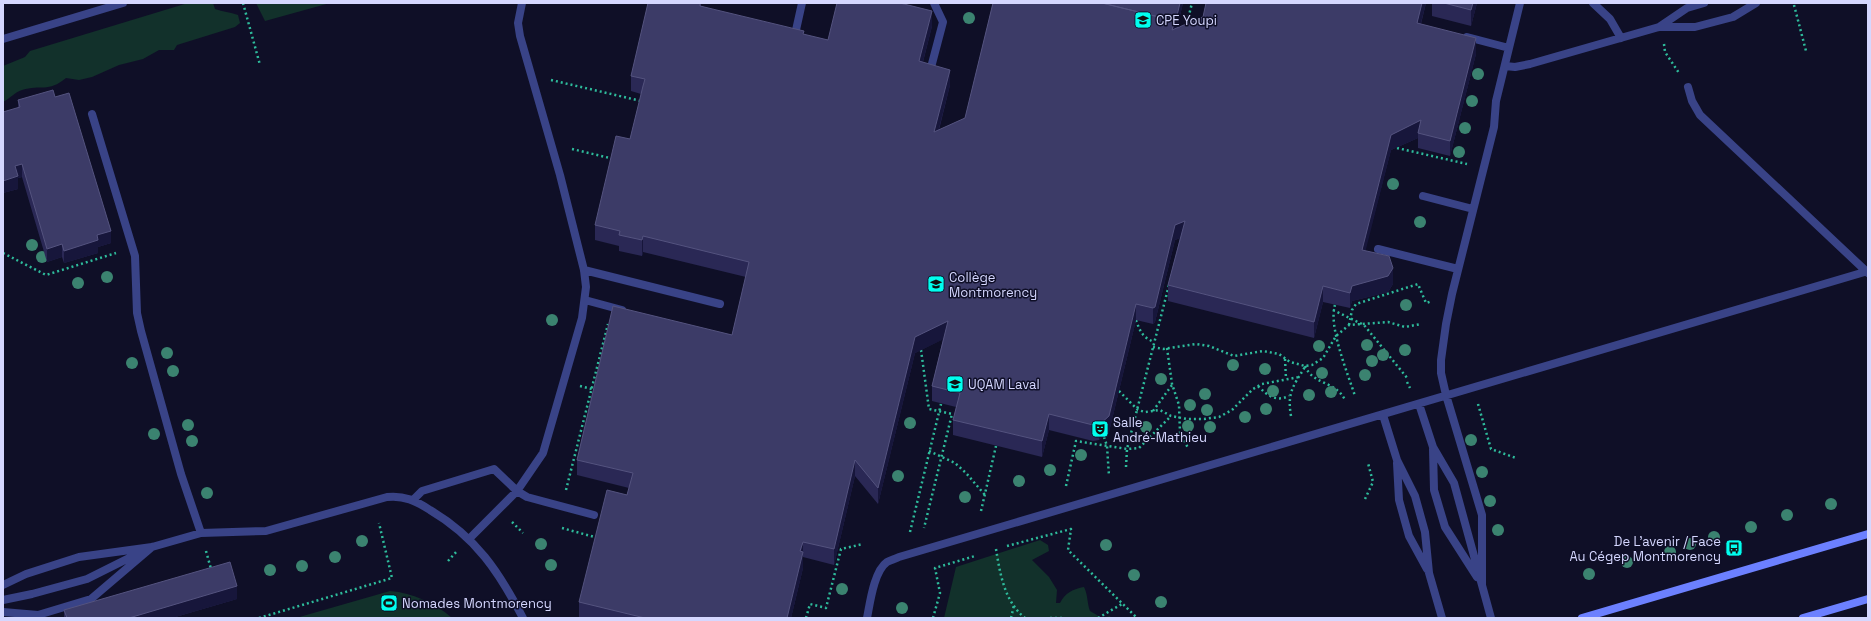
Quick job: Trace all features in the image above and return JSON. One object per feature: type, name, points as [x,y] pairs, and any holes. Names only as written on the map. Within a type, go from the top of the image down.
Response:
[{"type":"street","points":[[3,39],[123,3]]},
{"type":"street","points":[[470,538],[517,491],[543,453],[582,318],[585,300],[584,270],[560,175],[520,36],[518,23],[522,3]]},
{"type":"street","points":[[794,40],[802,3]]},
{"type":"street","points":[[928,79],[943,22],[934,3]]},
{"type":"street","points":[[1482,584],[1482,515],[1446,396],[1441,373],[1441,360],[1446,324],[1458,269],[1494,127],[1496,101],[1520,3]]},
{"type":"street","points":[[1593,3],[1610,19],[1621,38]]},
{"type":"street","points":[[1659,28],[1687,8],[1704,3]]},
{"type":"street","points":[[1505,66],[1515,67],[1530,64],[1659,28],[1695,27],[1733,17],[1756,3]]},
{"type":"street","points":[[1460,35],[1509,48]]},
{"type":"street","points":[[1688,87],[1692,100],[1700,115],[1868,271]]},
{"type":"street","points":[[92,114],[135,256],[137,313],[141,331],[180,467],[201,533]]},
{"type":"street","points":[[1423,196],[1474,209]]},
{"type":"street","points":[[1378,249],[1458,269]]},
{"type":"street","points":[[584,270],[720,304]]},
{"type":"street","points":[[867,618],[880,570],[887,562],[899,557],[1155,482],[1351,422],[1383,415],[1473,387],[1868,271]]},
{"type":"street","points":[[585,300],[629,311]]},
{"type":"street","points":[[1419,404],[1433,447],[1454,483],[1492,618]]},
{"type":"street","points":[[1383,415],[1396,460],[1415,496],[1424,532],[1429,573],[1442,618]]},
{"type":"street","points":[[1433,447],[1434,490],[1445,526],[1482,584]]},
{"type":"street","points":[[1396,460],[1399,500],[1409,536],[1429,573]]},
{"type":"street","points":[[413,500],[422,491],[494,469],[517,491],[538,500],[594,515]]},
{"type":"street","points":[[3,586],[26,574],[79,557],[152,547],[201,533],[266,531],[387,497],[397,496],[413,500],[449,522],[470,538],[503,581],[523,618]]},
{"type":"street","points":[[1582,618],[1868,534]]},
{"type":"street","points":[[3,600],[32,594],[86,579],[152,547]]},
{"type":"street","points":[[3,612],[38,615],[92,599],[152,547]]},
{"type":"street","points":[[1804,618],[1868,599]]},
{"type":"path","points":[[243,3],[260,65]]},
{"type":"path","points":[[1184,34],[1192,3]]},
{"type":"path","points":[[1794,5],[1806,51]]},
{"type":"path","points":[[1665,52],[1688,87]]},
{"type":"path","points":[[546,79],[643,102]]},
{"type":"path","points":[[566,147],[614,159]]},
{"type":"path","points":[[1397,148],[1462,163]]},
{"type":"path","points":[[3,253],[46,275],[116,253]]},
{"type":"path","points":[[1126,467],[1127,449],[1169,282]]},
{"type":"path","points":[[1153,347],[1167,348],[1196,344],[1209,346],[1234,356],[1263,351],[1279,354],[1285,359],[1305,366],[1312,365],[1323,358],[1336,336],[1349,325],[1352,310],[1356,304],[1418,284],[1426,303]]},
{"type":"path","points":[[1335,305],[1332,314],[1336,336],[1355,396]]},
{"type":"path","points":[[1333,310],[1364,325],[1408,379]]},
{"type":"path","points":[[1136,320],[1141,334],[1154,342]]},
{"type":"path","points":[[1349,325],[1388,322],[1405,327],[1421,324]]},
{"type":"path","points":[[565,492],[608,323]]},
{"type":"path","points":[[1167,348],[1172,384],[1179,405],[1181,418],[1180,433],[1188,448]]},
{"type":"path","points":[[921,350],[929,409],[952,414],[924,528]]},
{"type":"path","points":[[1285,359],[1286,379]]},
{"type":"path","points":[[1291,416],[1289,402],[1290,391],[1305,366]]},
{"type":"path","points":[[1305,366],[1311,377],[1337,389],[1345,400]]},
{"type":"path","points":[[1119,391],[1138,410],[1153,412],[1160,410],[1171,416],[1187,419],[1219,417],[1232,410],[1258,386],[1298,377]]},
{"type":"path","points":[[1153,412],[1172,384]]},
{"type":"path","points":[[1258,386],[1274,399],[1281,399],[1290,396]]},
{"type":"path","points":[[1473,387],[1491,449],[1516,458]]},
{"type":"path","points":[[910,532],[941,404]]},
{"type":"path","points":[[1066,486],[1076,441],[1127,449],[1139,448],[1171,416]]},
{"type":"path","points":[[1104,437],[1107,446],[1108,473]]},
{"type":"path","points":[[981,511],[996,446]]},
{"type":"path","points":[[929,451],[955,463],[985,495]]},
{"type":"path","points":[[1365,499],[1373,482],[1368,463]]},
{"type":"path","points":[[259,618],[392,578],[379,523]]},
{"type":"path","points":[[562,528],[599,538]]},
{"type":"path","points":[[988,551],[1072,529],[1068,550],[1137,618]]},
{"type":"path","points":[[806,618],[810,604],[826,608],[839,549],[863,544]]},
{"type":"path","points":[[996,549],[1005,591],[1025,618]]},
{"type":"path","points":[[933,618],[940,593],[935,568],[981,554]]},
{"type":"path","points":[[1098,618],[1122,604]]},
{"type":"path","points":[[1011,618],[1014,605]]},
{"type":"path","points":[[1050,618],[1062,618]]},
{"type":"green space","points":[[188,3],[213,3],[215,9],[238,15],[240,23],[235,27],[177,45],[174,50],[159,50],[143,59],[119,65],[92,77],[79,80],[66,78],[60,83],[49,87],[29,88],[22,90],[3,102],[3,66],[25,57],[30,51]]},
{"type":"green space","points":[[256,3],[330,3],[265,21]]},
{"type":"green space","points":[[1040,540],[1048,545],[1049,551],[1032,560],[1049,577],[1057,590],[1056,603],[1060,603],[1070,592],[1084,587],[1090,611],[1102,618],[944,618],[956,567]]},
{"type":"green space","name":"Nomades Montmorency","points":[[390,591],[415,596],[431,603],[452,618],[296,618]]},
{"type":"building","points":[[648,3],[700,3],[700,6],[804,31],[803,34],[828,40],[837,3],[900,3],[932,11],[919,61],[950,70],[934,132],[965,118],[993,3],[1102,3],[1175,21],[1172,30],[1203,17],[1206,3],[1422,3],[1417,23],[1476,38],[1450,141],[1418,133],[1421,120],[1391,135],[1362,250],[1389,256],[1393,268],[1388,276],[1352,286],[1350,293],[1323,286],[1314,322],[1168,285],[1185,221],[1175,225],[1155,307],[1153,308],[1136,304],[1109,416],[1099,425],[1093,425],[1049,414],[1042,441],[953,420],[960,393],[932,386],[948,321],[915,337],[878,488],[855,460],[834,549],[803,542],[800,551],[803,552],[787,618],[645,618],[579,602],[607,490],[627,495],[633,473],[577,460],[613,306],[732,335],[749,262],[643,236],[642,240],[619,235],[620,231],[595,225],[616,136],[630,139],[645,79],[631,76]]},
{"type":"building","points":[[1102,3],[1180,3],[1175,24],[1175,21]]},
{"type":"building","points":[[1444,3],[1473,3],[1471,10]]},
{"type":"building","points":[[53,90],[55,97],[69,93],[111,231],[97,235],[98,240],[64,251],[62,244],[47,249],[22,164],[15,166],[18,176],[3,181],[3,112],[20,107],[18,100]]},
{"type":"building","points":[[230,562],[237,586],[129,618],[67,618],[64,610]]},
{"type":"place","name":"CPE Youpi","points":[[1143,20]]},
{"type":"place","name":"Collège Montmorency","points":[[936,284]]},
{"type":"place","name":"UQAM Laval","points":[[955,384]]},
{"type":"place","name":"Salle André-Mathieu","points":[[1100,429]]},
{"type":"place","name":"De L'avenir / Face Au Cégep Montmorency","points":[[1734,548]]},
{"type":"place","name":"Nomades Montmorency","points":[[389,603]]}]
